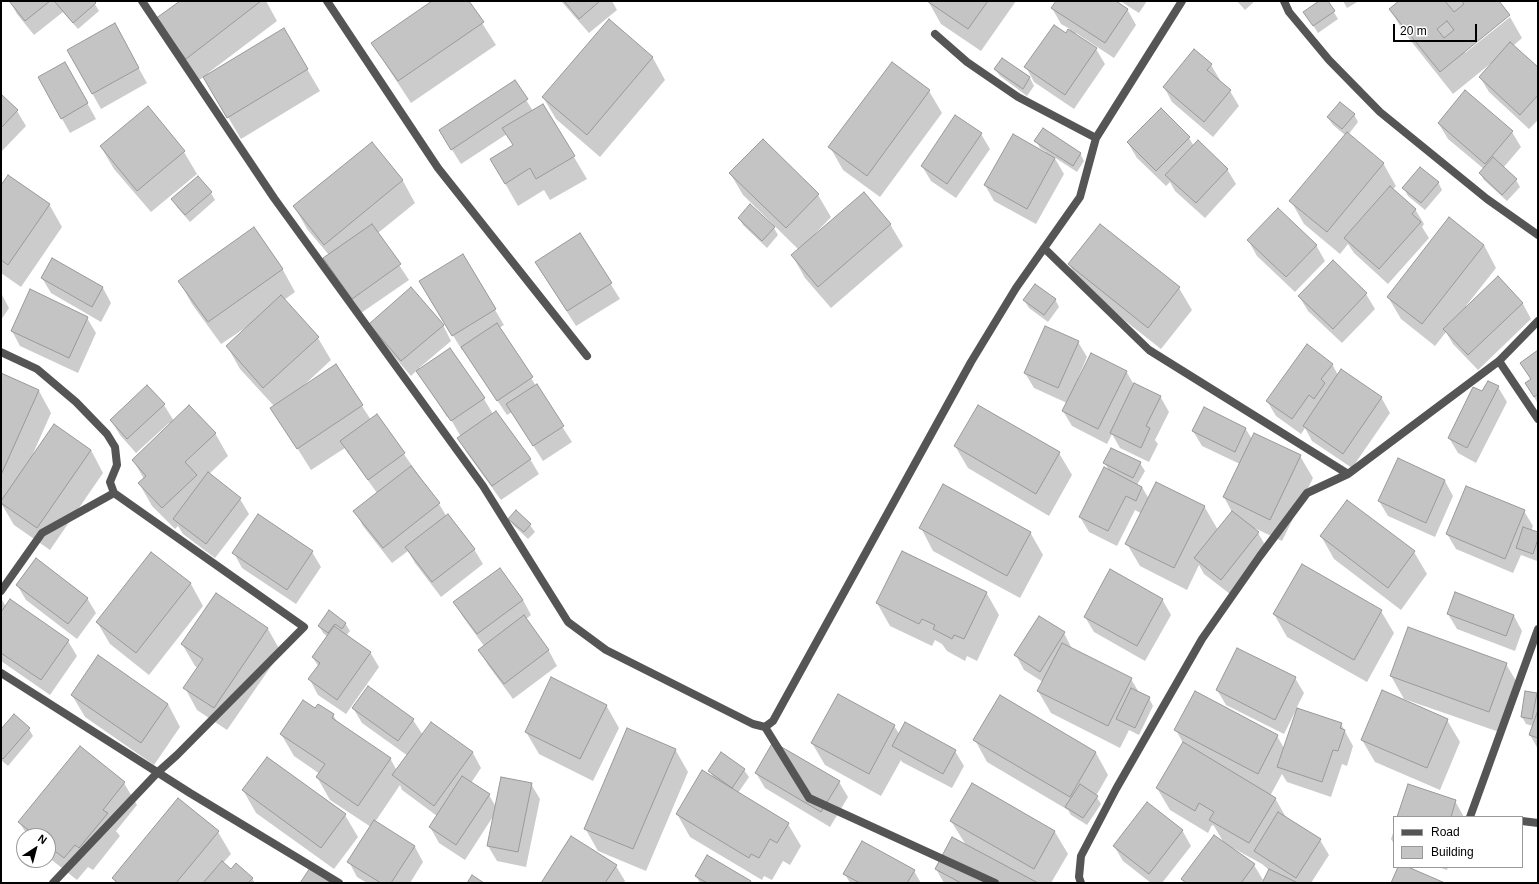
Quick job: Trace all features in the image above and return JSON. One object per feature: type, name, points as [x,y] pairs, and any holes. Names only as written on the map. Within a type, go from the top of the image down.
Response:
[{"type":"street","points":[[142,1],[274,198],[482,486],[568,622],[606,650],[753,724],[764,727],[809,798],[995,883]]},
{"type":"street","points":[[327,1],[438,168],[587,356]]},
{"type":"street","points":[[764,727],[773,721],[971,362],[1016,288],[1080,197],[1096,138],[1182,1]]},
{"type":"street","points":[[1284,1],[1289,12],[1329,60],[1380,112],[1487,199],[1538,234]]},
{"type":"street","points":[[935,34],[967,62],[1018,98],[1096,138]]},
{"type":"street","points":[[1044,248],[1149,350],[1348,474]]},
{"type":"street","points":[[1081,883],[1079,877],[1081,856],[1116,789],[1202,640],[1260,556],[1307,493],[1348,474],[1499,361],[1538,320]]},
{"type":"street","points":[[1,352],[37,369],[76,402],[107,434],[115,447],[117,465],[110,482],[114,493],[304,627],[177,755],[158,772],[52,883]]},
{"type":"street","points":[[1499,361],[1538,419]]},
{"type":"street","points":[[1,591],[42,533],[114,493]]},
{"type":"street","points":[[1470,816],[1538,629]]},
{"type":"street","points":[[1,673],[158,772],[339,883]]},
{"type":"street","points":[[1523,821],[1538,823]]},
{"type":"building","points":[[9,1],[50,1],[25,21]]},
{"type":"building","points":[[94,1],[96,3],[73,23],[55,2]]},
{"type":"building","points":[[180,1],[261,1],[186,59],[155,19]]},
{"type":"building","points":[[432,1],[469,1],[484,22],[398,81],[371,43]]},
{"type":"building","points":[[564,1],[600,1],[579,19]]},
{"type":"building","points":[[927,1],[988,1],[968,29]]},
{"type":"building","points":[[1056,1],[1116,1],[1128,9],[1105,43],[1051,8]]},
{"type":"building","points":[[1319,1],[1328,1],[1335,11],[1313,26],[1303,12]]},
{"type":"building","points":[[1399,1],[1445,1],[1454,12],[1464,4],[1462,1],[1499,1],[1510,15],[1440,72],[1389,9]],"holes":[[[1447,21],[1454,30],[1444,38],[1437,29]]]},
{"type":"building","points":[[609,19],[653,57],[587,135],[542,97]]},
{"type":"building","points":[[115,23],[139,68],[92,94],[67,50]]},
{"type":"building","points":[[1054,25],[1066,33],[1068,29],[1097,48],[1065,95],[1024,67]]},
{"type":"building","points":[[284,28],[308,69],[227,118],[203,77]]},
{"type":"building","points":[[1510,42],[1538,67],[1538,95],[1520,115],[1479,77]]},
{"type":"building","points":[[1194,49],[1212,64],[1207,70],[1231,90],[1204,122],[1163,87]]},
{"type":"building","points":[[1002,58],[1030,77],[1023,89],[994,69]]},
{"type":"building","points":[[65,62],[88,103],[61,119],[38,77]]},
{"type":"building","points":[[892,62],[930,90],[867,176],[828,147]]},
{"type":"building","points":[[515,80],[528,99],[451,150],[439,130]]},
{"type":"building","points":[[1465,90],[1513,131],[1485,164],[1438,123]]},
{"type":"building","points":[[1,94],[18,110],[1,128]]},
{"type":"building","points":[[1340,102],[1355,114],[1342,129],[1327,117]]},
{"type":"building","points":[[543,104],[575,156],[536,179],[530,168],[505,184],[490,159],[513,145],[502,128]]},
{"type":"building","points":[[148,106],[185,151],[137,191],[100,146]]},
{"type":"building","points":[[1161,108],[1190,137],[1156,171],[1127,142]]},
{"type":"building","points":[[955,115],[982,133],[947,184],[921,166]]},
{"type":"building","points":[[1043,128],[1081,153],[1073,166],[1034,141]]},
{"type":"building","points":[[1347,132],[1384,163],[1327,232],[1289,201]]},
{"type":"building","points":[[1013,134],[1055,158],[1027,209],[984,185]]},
{"type":"building","points":[[763,139],[819,194],[786,228],[729,173]]},
{"type":"building","points":[[1198,140],[1228,169],[1196,203],[1165,175]]},
{"type":"building","points":[[372,142],[403,180],[324,245],[293,206]]},
{"type":"building","points":[[1493,157],[1517,179],[1502,195],[1479,173]]},
{"type":"building","points":[[1420,167],[1439,182],[1421,203],[1402,188]]},
{"type":"building","points":[[8,175],[50,204],[8,265],[1,260],[1,185]]},
{"type":"building","points":[[198,176],[212,192],[185,215],[171,199]]},
{"type":"building","points":[[1390,186],[1416,209],[1412,214],[1421,222],[1379,269],[1344,238]]},
{"type":"building","points":[[864,192],[891,224],[818,287],[791,255]]},
{"type":"building","points":[[750,204],[775,227],[762,241],[738,218]]},
{"type":"building","points":[[1278,208],[1317,245],[1286,277],[1247,240]]},
{"type":"building","points":[[1449,217],[1484,245],[1422,324],[1387,297]]},
{"type":"building","points":[[372,224],[401,264],[352,299],[323,258]]},
{"type":"building","points":[[1100,224],[1180,287],[1148,328],[1068,264]]},
{"type":"building","points":[[254,227],[283,269],[208,322],[178,281]]},
{"type":"building","points":[[580,233],[612,283],[567,311],[535,262]]},
{"type":"building","points":[[463,254],[496,309],[452,336],[419,281]]},
{"type":"building","points":[[52,258],[103,287],[92,307],[41,278]]},
{"type":"building","points":[[1333,260],[1367,293],[1333,329],[1298,296]]},
{"type":"building","points":[[1498,276],[1523,303],[1468,355],[1443,329]]},
{"type":"building","points":[[1035,284],[1056,299],[1044,315],[1023,300]]},
{"type":"building","points":[[411,287],[444,325],[401,361],[369,324]]},
{"type":"building","points":[[30,289],[88,317],[69,358],[11,331]]},
{"type":"building","points":[[281,295],[319,337],[263,388],[226,346]]},
{"type":"building","points":[[497,323],[533,377],[497,401],[461,347]]},
{"type":"building","points":[[1045,326],[1079,341],[1058,388],[1024,373]]},
{"type":"building","points":[[1307,344],[1333,364],[1321,379],[1325,383],[1314,399],[1309,395],[1292,419],[1266,401]]},
{"type":"building","points":[[450,348],[485,398],[451,421],[416,371]]},
{"type":"building","points":[[1538,350],[1538,394],[1534,397],[1525,383],[1531,379],[1520,363]]},
{"type":"building","points":[[1091,353],[1127,371],[1098,429],[1062,411]]},
{"type":"building","points":[[336,364],[363,405],[297,449],[270,408]]},
{"type":"building","points":[[1341,369],[1382,397],[1343,454],[1303,426]]},
{"type":"building","points":[[1,373],[39,390],[1,475]]},
{"type":"building","points":[[1488,381],[1499,386],[1467,448],[1448,438],[1473,387],[1482,391]]},
{"type":"building","points":[[1134,383],[1161,396],[1146,426],[1150,428],[1141,448],[1110,433]]},
{"type":"building","points":[[537,384],[564,426],[533,446],[506,404]]},
{"type":"building","points":[[147,385],[165,404],[127,439],[110,420]]},
{"type":"building","points":[[189,405],[216,433],[185,462],[197,475],[162,508],[138,483],[146,476],[132,460]]},
{"type":"building","points":[[978,405],[1060,452],[1036,494],[954,446]]},
{"type":"building","points":[[1204,407],[1246,428],[1235,452],[1192,431]]},
{"type":"building","points":[[496,411],[531,459],[492,486],[457,438]]},
{"type":"building","points":[[377,414],[405,453],[368,480],[340,441]]},
{"type":"building","points":[[54,424],[91,450],[37,528],[1,503],[1,501]]},
{"type":"building","points":[[1254,433],[1301,455],[1270,520],[1223,497]]},
{"type":"building","points":[[1111,448],[1141,462],[1133,478],[1103,463]]},
{"type":"building","points":[[1398,458],[1445,480],[1426,523],[1378,501]]},
{"type":"building","points":[[411,466],[440,503],[383,548],[353,511]]},
{"type":"building","points":[[1104,467],[1142,487],[1136,501],[1126,496],[1108,531],[1079,517]]},
{"type":"building","points":[[208,472],[241,498],[206,544],[173,519]]},
{"type":"building","points":[[1156,482],[1205,506],[1174,568],[1125,544]]},
{"type":"building","points":[[943,484],[1031,532],[1007,576],[919,528]]},
{"type":"building","points":[[1466,486],[1525,510],[1505,559],[1446,534]]},
{"type":"building","points":[[1347,500],[1415,551],[1388,588],[1320,536]]},
{"type":"building","points":[[516,510],[531,524],[524,532],[508,519]]},
{"type":"building","points":[[1232,511],[1259,532],[1221,580],[1194,558]]},
{"type":"building","points":[[258,514],[313,551],[287,590],[232,553]]},
{"type":"building","points":[[448,514],[475,549],[432,582],[405,547]]},
{"type":"building","points":[[1523,527],[1538,532],[1538,539],[1533,554],[1516,548]]},
{"type":"building","points":[[902,551],[987,592],[964,639],[954,635],[952,639],[933,629],[935,625],[922,619],[919,624],[876,603]]},
{"type":"building","points":[[151,552],[191,583],[136,653],[96,622]]},
{"type":"building","points":[[36,558],[88,598],[68,624],[16,585]]},
{"type":"building","points":[[1302,564],[1382,610],[1354,660],[1273,614]]},
{"type":"building","points":[[500,568],[523,600],[477,634],[453,602]]},
{"type":"building","points":[[1110,569],[1163,599],[1137,646],[1084,617]]},
{"type":"building","points":[[1455,592],[1514,615],[1506,636],[1447,614]]},
{"type":"building","points":[[216,593],[268,628],[214,708],[183,688],[203,659],[181,644]]},
{"type":"building","points":[[10,599],[69,640],[41,680],[1,653],[1,612]]},
{"type":"building","points":[[329,610],[346,623],[342,629],[335,624],[328,633],[318,626]]},
{"type":"building","points":[[524,615],[549,650],[504,684],[478,650]]},
{"type":"building","points":[[1039,616],[1065,632],[1040,672],[1014,655]]},
{"type":"building","points":[[334,626],[371,652],[337,700],[308,679],[320,663],[312,657]]},
{"type":"building","points":[[1408,627],[1507,663],[1489,712],[1390,676]]},
{"type":"building","points":[[1062,643],[1132,678],[1108,726],[1037,691]]},
{"type":"building","points":[[1237,648],[1296,677],[1275,720],[1216,690]]},
{"type":"building","points":[[98,655],[168,704],[141,743],[71,695]]},
{"type":"building","points":[[551,677],[607,705],[580,759],[525,732]]},
{"type":"building","points":[[368,686],[414,719],[398,741],[352,708]]},
{"type":"building","points":[[1131,688],[1150,697],[1135,728],[1116,719]]},
{"type":"building","points":[[1382,690],[1448,719],[1427,768],[1361,740]]},
{"type":"building","points":[[1195,691],[1278,735],[1258,774],[1174,730]]},
{"type":"building","points":[[1525,691],[1537,693],[1532,719],[1521,717]]},
{"type":"building","points":[[838,694],[895,725],[869,774],[811,743]]},
{"type":"building","points":[[1000,695],[1096,752],[1070,797],[973,740]]},
{"type":"building","points":[[303,700],[315,708],[318,704],[334,714],[332,718],[391,758],[358,806],[316,777],[325,764],[280,734]]},
{"type":"building","points":[[1297,708],[1342,723],[1340,728],[1345,730],[1338,751],[1333,750],[1322,782],[1277,767]]},
{"type":"building","points":[[1538,710],[1538,738],[1529,735]]},
{"type":"building","points":[[14,714],[30,728],[3,759],[1,757],[1,729]]},
{"type":"building","points":[[431,722],[473,752],[434,806],[392,775]]},
{"type":"building","points":[[905,722],[956,750],[943,774],[892,746]]},
{"type":"building","points":[[627,728],[676,749],[633,849],[584,829]]},
{"type":"building","points":[[773,742],[840,781],[821,812],[755,773]]},
{"type":"building","points":[[1183,742],[1276,798],[1249,843],[1209,820],[1214,812],[1199,803],[1195,811],[1156,788]]},
{"type":"building","points":[[80,746],[125,782],[103,810],[108,813],[79,848],[75,845],[64,858],[56,852],[56,828],[26,828],[18,822]]},
{"type":"building","points":[[721,752],[745,769],[732,788],[708,771]]},
{"type":"building","points":[[267,757],[346,814],[321,848],[242,790]]},
{"type":"building","points":[[702,770],[789,823],[777,843],[770,839],[759,858],[751,854],[749,858],[676,814]]},
{"type":"building","points":[[462,776],[490,794],[456,845],[429,827]]},
{"type":"building","points":[[501,777],[532,783],[518,852],[487,846]]},
{"type":"building","points":[[972,783],[1055,831],[1034,869],[950,821]]},
{"type":"building","points":[[1080,784],[1098,796],[1083,818],[1065,807]]},
{"type":"building","points":[[1408,784],[1456,800],[1451,816],[1397,816]]},
{"type":"building","points":[[178,798],[219,831],[176,883],[118,883],[112,878]]},
{"type":"building","points":[[1147,802],[1183,830],[1149,874],[1113,846]]},
{"type":"building","points":[[1278,812],[1321,839],[1296,878],[1254,851]]},
{"type":"building","points":[[374,820],[415,846],[391,883],[381,883],[347,862]]},
{"type":"building","points":[[1214,835],[1255,864],[1241,883],[1186,883],[1181,879]]},
{"type":"building","points":[[571,836],[617,865],[605,883],[541,883]]},
{"type":"building","points":[[952,837],[1038,883],[961,883],[935,869]]},
{"type":"building","points":[[862,841],[915,870],[907,883],[860,883],[843,874]]},
{"type":"building","points":[[707,855],[751,881],[750,883],[707,883],[695,876]]},
{"type":"building","points":[[222,861],[231,869],[236,863],[253,878],[248,883],[203,883]]},
{"type":"building","points":[[310,868],[331,883],[300,883]]},
{"type":"building","points":[[1398,868],[1410,868],[1445,883],[1391,883]]},
{"type":"building","points":[[1269,869],[1298,883],[1262,883]]},
{"type":"building","points":[[472,875],[484,883],[467,883]]}]
